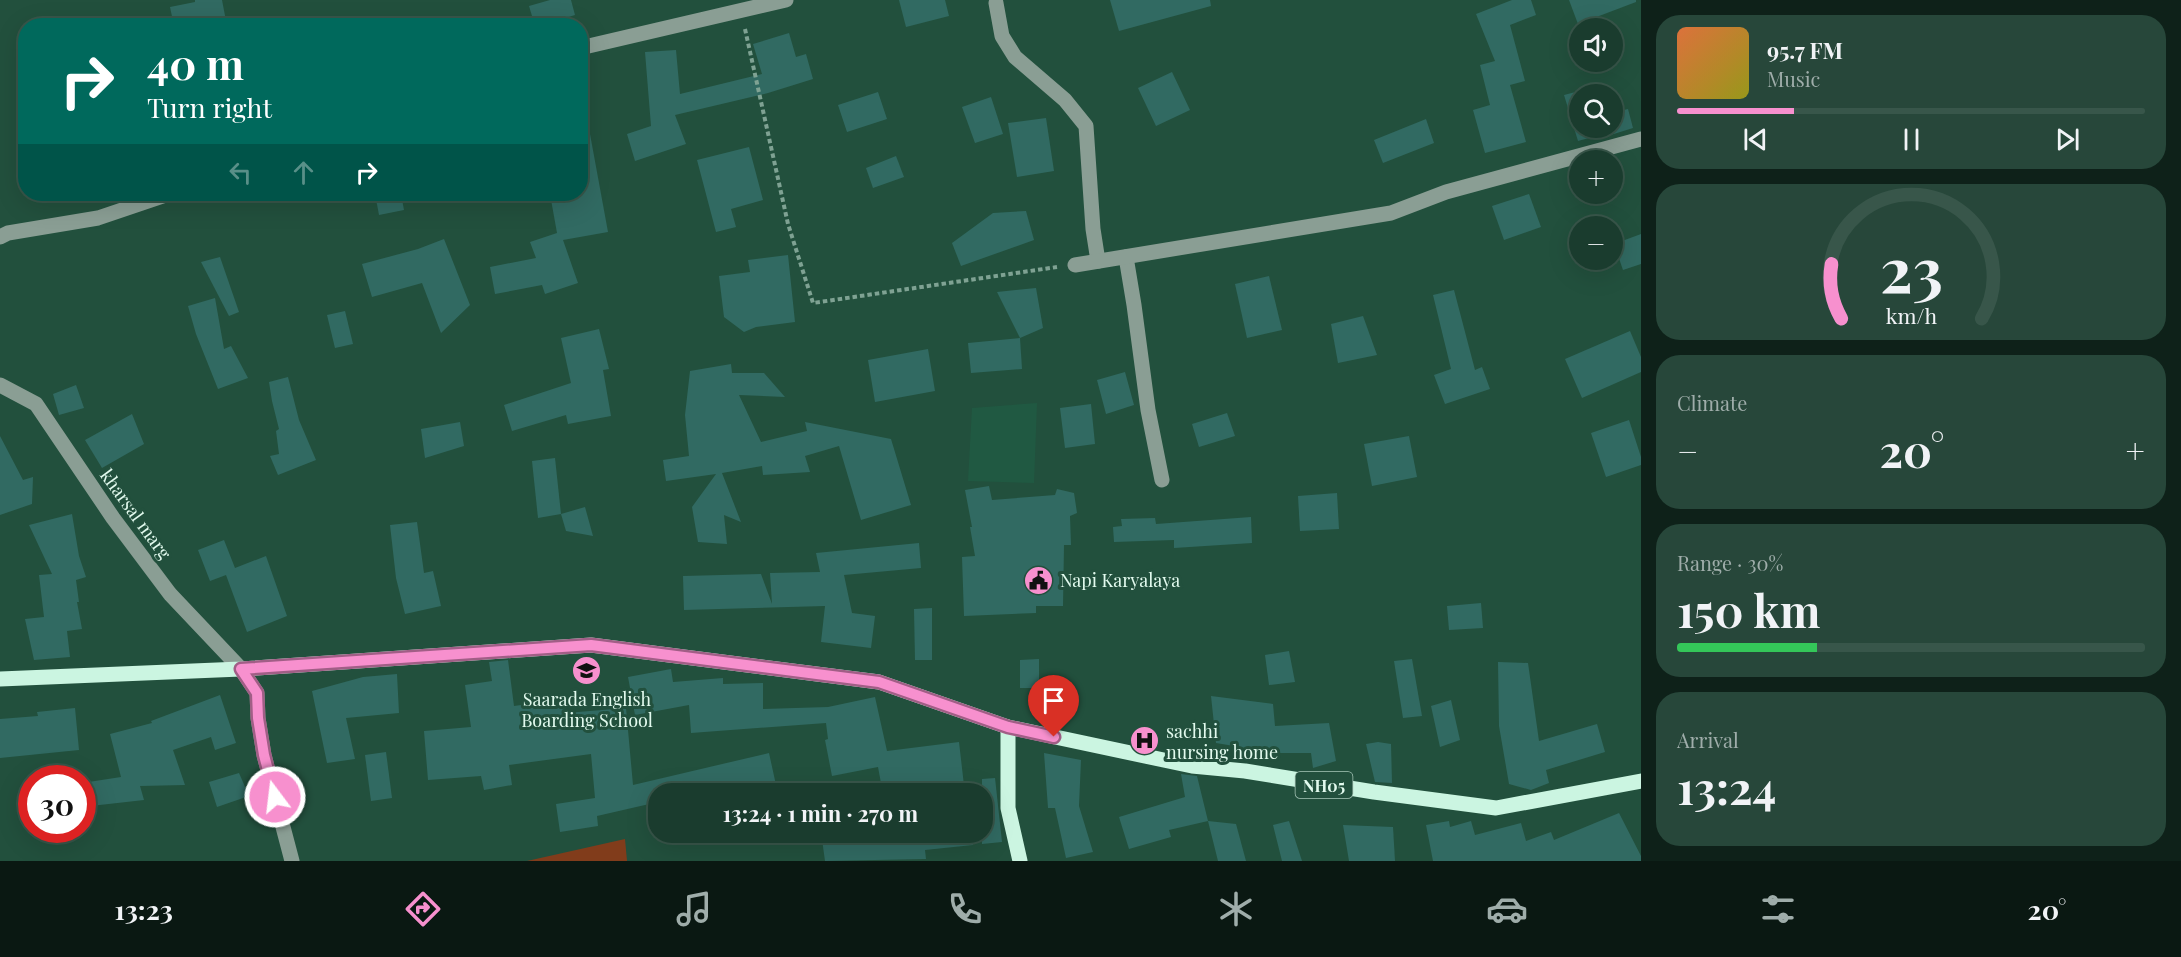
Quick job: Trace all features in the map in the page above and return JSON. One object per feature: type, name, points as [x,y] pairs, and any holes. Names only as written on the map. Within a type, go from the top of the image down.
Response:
[{"type":"main road","name":"NH05","points":[[0,679],[241,669],[591,645],[879,682],[1008,727],[1192,766],[1245,771],[1374,792],[1496,808],[1641,781]]},
{"type":"main road","points":[[1008,727],[1008,808],[1020,861]]},
{"type":"street","points":[[588,46],[786,0]]},
{"type":"street","points":[[996,3],[1002,36],[1015,57],[1065,100],[1086,126],[1093,229],[1098,261]]},
{"type":"street","points":[[1075,265],[1391,213],[1446,192],[1641,138]]},
{"type":"street","points":[[0,237],[8,233],[98,218],[148,201]]},
{"type":"street","points":[[1126,257],[1148,410],[1162,480]]},
{"type":"street","name":"kharsal marg","points":[[0,385],[36,404],[113,518],[170,594],[241,669],[257,693],[258,718],[264,755],[292,861]]},
{"type":"path","points":[[741,10],[765,128],[788,224],[813,303],[1075,265]]},
{"type":"shaded area","points":[[1037,403],[1034,483],[968,481],[972,408]]},
{"type":"shaded area","points":[[625,839],[627,861],[527,861]]},
{"type":"building","points":[[195,0],[222,0],[225,18],[172,18],[170,7],[195,2]]},
{"type":"building","points":[[550,0],[571,0],[575,15],[565,18],[533,18],[529,6]]},
{"type":"building","points":[[899,0],[945,0],[949,16],[906,27]]},
{"type":"building","points":[[1110,0],[1210,0],[1211,6],[1119,31]]},
{"type":"building","points":[[1512,0],[1531,0],[1536,15],[1510,25],[1525,81],[1510,85],[1526,142],[1485,153],[1473,110],[1490,105],[1480,65],[1495,61],[1476,14]]},
{"type":"building","points":[[1569,0],[1636,0],[1636,2],[1594,18],[1576,18]]},
{"type":"building","points":[[789,33],[796,57],[806,54],[813,79],[768,93],[675,115],[686,144],[635,161],[627,134],[651,126],[645,52],[676,50],[680,94],[762,74],[753,44]]},
{"type":"building","points":[[1172,72],[1190,110],[1156,126],[1138,88]]},
{"type":"building","points":[[878,92],[887,119],[847,132],[838,105]]},
{"type":"building","points":[[1569,94],[1569,111],[1564,95]]},
{"type":"building","points":[[991,97],[1003,134],[975,143],[962,107]]},
{"type":"building","points":[[1628,109],[1633,128],[1623,131],[1623,110]]},
{"type":"building","points":[[1046,118],[1054,171],[1017,177],[1008,123]]},
{"type":"building","points":[[1426,119],[1434,143],[1383,163],[1374,140]]},
{"type":"building","points":[[588,134],[590,134],[608,232],[563,240],[578,283],[545,294],[542,285],[495,294],[490,267],[536,258],[530,242],[557,233],[551,201],[588,201]]},
{"type":"building","points":[[749,147],[763,200],[731,209],[736,227],[716,232],[697,160]]},
{"type":"building","points":[[896,156],[904,177],[873,188],[866,168]]},
{"type":"building","points":[[1529,194],[1541,227],[1504,240],[1492,206]]},
{"type":"building","points":[[376,201],[402,201],[404,210],[379,215]]},
{"type":"building","points":[[1026,211],[1034,240],[961,266],[952,243],[993,213]]},
{"type":"building","points":[[1641,234],[1641,264],[1623,270],[1623,241]]},
{"type":"building","points":[[444,239],[470,305],[441,333],[422,283],[372,297],[362,264],[418,249]]},
{"type":"building","points":[[788,255],[795,322],[756,327],[744,332],[724,317],[719,276],[750,272],[748,260]]},
{"type":"building","points":[[220,257],[239,312],[229,316],[201,262]]},
{"type":"building","points":[[1269,276],[1282,330],[1247,338],[1235,284]]},
{"type":"building","points":[[1036,288],[1043,328],[1020,338],[997,292]]},
{"type":"building","points":[[1454,290],[1475,370],[1482,367],[1490,389],[1445,404],[1434,375],[1451,369],[1433,295]]},
{"type":"building","points":[[215,298],[224,349],[231,346],[248,378],[218,389],[196,334],[188,306]]},
{"type":"building","points":[[345,311],[353,344],[335,348],[327,315]]},
{"type":"building","points":[[1363,316],[1377,355],[1338,363],[1331,324]]},
{"type":"building","points":[[599,329],[609,369],[603,370],[611,416],[568,424],[566,415],[512,431],[504,405],[571,383],[561,338]]},
{"type":"building","points":[[1630,331],[1641,357],[1641,372],[1582,398],[1565,359]]},
{"type":"building","points":[[1020,338],[1022,369],[971,373],[968,343]]},
{"type":"building","points":[[928,349],[935,391],[875,402],[868,360]]},
{"type":"building","points":[[731,364],[732,373],[764,373],[785,397],[739,395],[761,442],[807,431],[805,422],[891,439],[911,505],[861,520],[839,446],[805,456],[810,472],[763,475],[762,466],[722,473],[741,522],[724,515],[727,544],[698,542],[692,507],[716,474],[666,481],[663,460],[689,456],[685,415],[690,371]]},
{"type":"building","points":[[1125,372],[1134,405],[1106,414],[1097,380]]},
{"type":"building","points":[[288,377],[299,420],[316,460],[278,475],[270,456],[279,454],[276,431],[279,429],[269,382]]},
{"type":"building","points":[[76,385],[84,408],[59,415],[53,394]]},
{"type":"building","points":[[1091,404],[1095,444],[1065,448],[1060,408]]},
{"type":"building","points":[[1227,413],[1235,436],[1199,447],[1192,424]]},
{"type":"building","points":[[132,414],[144,444],[102,468],[85,440]]},
{"type":"building","points":[[1629,420],[1641,457],[1641,465],[1606,477],[1591,433]]},
{"type":"building","points":[[460,422],[464,446],[425,458],[421,429]]},
{"type":"building","points":[[0,436],[23,480],[33,477],[32,504],[0,515]]},
{"type":"building","points":[[1409,436],[1417,477],[1372,486],[1364,444]]},
{"type":"building","points":[[555,458],[561,514],[538,518],[532,461]]},
{"type":"building","points":[[989,486],[992,500],[1055,495],[1057,489],[1074,493],[1077,513],[1070,516],[1071,545],[1064,545],[1063,606],[1036,606],[1036,613],[964,616],[962,557],[975,556],[965,490]]},
{"type":"building","points":[[1337,493],[1339,529],[1300,531],[1298,496]]},
{"type":"building","points":[[585,507],[593,536],[566,531],[561,514]]},
{"type":"building","points":[[72,514],[79,556],[86,577],[76,580],[82,629],[67,631],[70,657],[34,660],[25,619],[44,617],[39,575],[52,574],[29,525]]},
{"type":"building","points":[[1251,517],[1252,543],[1174,548],[1174,540],[1114,542],[1113,527],[1122,526],[1121,519],[1155,518],[1156,524]]},
{"type":"building","points":[[417,522],[424,573],[433,571],[441,606],[405,614],[396,578],[390,525]]},
{"type":"building","points":[[224,540],[235,568],[266,556],[287,616],[247,632],[226,575],[210,581],[198,550]]},
{"type":"building","points":[[919,543],[921,568],[844,575],[852,613],[875,616],[871,648],[821,642],[825,606],[684,610],[683,576],[761,574],[772,604],[770,573],[820,572],[816,553]]},
{"type":"building","points":[[1481,603],[1483,628],[1449,630],[1447,606]]},
{"type":"building","points":[[932,608],[932,660],[915,660],[914,609]]},
{"type":"building","points":[[1289,651],[1295,682],[1269,685],[1265,655]]},
{"type":"building","points":[[1039,659],[1039,688],[1020,688],[1020,660]]},
{"type":"building","points":[[1412,659],[1422,716],[1403,718],[1394,661]]},
{"type":"building","points":[[508,660],[514,706],[564,699],[566,713],[626,708],[633,785],[769,753],[776,783],[648,783],[648,804],[597,816],[598,826],[560,832],[556,804],[595,798],[591,754],[509,765],[512,785],[484,790],[481,776],[428,780],[424,731],[471,727],[465,685],[492,681],[489,662]]},
{"type":"building","points":[[1498,662],[1528,663],[1539,741],[1597,724],[1605,752],[1546,770],[1549,783],[1531,790],[1509,784],[1499,726]]},
{"type":"building","points":[[671,669],[673,682],[723,678],[723,684],[763,683],[763,709],[828,707],[875,697],[887,751],[959,742],[964,783],[881,783],[878,767],[832,776],[825,740],[828,739],[826,723],[691,733],[689,705],[635,715],[628,677]]},
{"type":"building","points":[[397,674],[399,713],[346,718],[355,759],[327,763],[312,691],[363,677]]},
{"type":"building","points":[[220,695],[236,743],[215,750],[211,737],[173,750],[185,785],[140,786],[144,800],[96,805],[96,781],[121,777],[110,734],[152,723],[151,721]]},
{"type":"building","points":[[1211,696],[1273,704],[1275,726],[1329,723],[1336,761],[1313,768],[1311,753],[1264,753],[1264,751],[1216,743]]},
{"type":"building","points":[[1451,700],[1460,740],[1440,747],[1431,706]]},
{"type":"building","points":[[75,708],[79,750],[0,758],[0,719],[38,716],[37,712]]},
{"type":"building","points":[[1378,742],[1391,744],[1392,783],[1375,782],[1366,744]]},
{"type":"building","points":[[386,752],[392,798],[371,801],[365,755]]},
{"type":"building","points":[[1044,753],[1081,760],[1079,806],[1093,852],[1066,858],[1055,808],[1048,808]]},
{"type":"building","points":[[239,773],[249,796],[217,807],[209,782]]},
{"type":"building","points":[[1181,774],[1197,776],[1208,821],[1169,830],[1171,837],[1129,849],[1119,817],[1185,797]]},
{"type":"building","points":[[995,778],[1002,842],[993,843],[993,783],[982,783],[982,779]]},
{"type":"building","points":[[1619,813],[1641,856],[1641,861],[1433,861],[1426,825],[1449,821],[1450,827],[1471,821],[1475,835],[1521,823],[1526,841],[1551,832],[1554,840]]},
{"type":"building","points":[[1208,821],[1236,824],[1246,861],[1218,861]]},
{"type":"building","points":[[1289,821],[1302,861],[1282,861],[1273,825]]},
{"type":"building","points":[[1343,825],[1393,827],[1395,861],[1349,861]]},
{"type":"building","points":[[823,843],[973,843],[973,845],[925,850],[926,859],[825,861]]},
{"type":"place","name":"Napi Karyalaya","points":[[1039,580]]},
{"type":"place","name":"Saarada English Boarding School","points":[[587,670]]},
{"type":"place","name":"sachhi nursing home","points":[[1145,741]]},
{"type":"route","points":[[275,797],[264,755],[258,718],[257,693],[241,669],[591,645],[879,682],[1008,727],[1054,737]]}]
